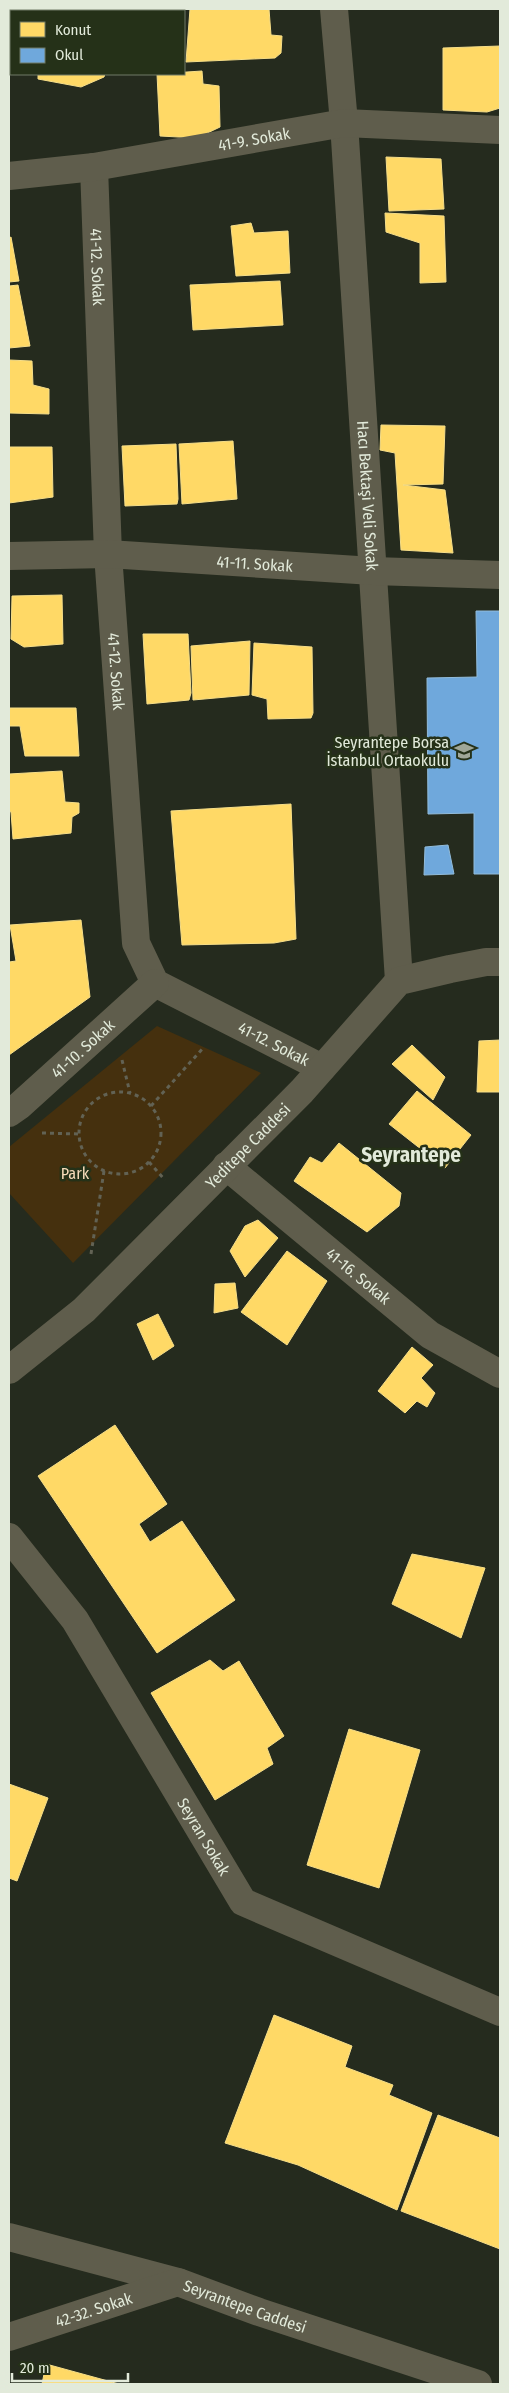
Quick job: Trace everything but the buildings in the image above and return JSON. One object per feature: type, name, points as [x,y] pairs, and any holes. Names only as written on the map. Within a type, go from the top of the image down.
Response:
[{"type":"street","name":"Hacı Bektaşi Veli Sokak","points":[[334,9],[344,123],[399,981]]},
{"type":"street","name":"41-9. Sokak","points":[[9,176],[94,167],[344,123],[500,130]]},
{"type":"street","name":"41-12. Sokak","points":[[94,167],[108,554],[136,943],[155,983],[322,1068]]},
{"type":"street","name":"41-11. Sokak","points":[[9,556],[108,554],[373,571],[500,575]]},
{"type":"street","points":[[399,981],[486,962],[500,962]]},
{"type":"street","name":"Yeditepe Caddesi","points":[[9,1370],[89,1305],[322,1068],[399,981]]},
{"type":"street","name":"41-10. Sokak","points":[[9,1113],[155,983]]},
{"type":"street","name":"41-16. Sokak","points":[[226,1166],[430,1335],[500,1374]]},
{"type":"street","name":"Seyran Sokak","points":[[9,1537],[75,1620],[243,1902],[500,2012]]},
{"type":"street","name":"Seyrantepe Caddesi","points":[[9,2237],[178,2282],[268,2315],[478,2384]]},
{"type":"street","name":"42-32. Sokak","points":[[9,2336],[178,2282]]},
{"type":"path","points":[[150,1106],[229,1021]]},
{"type":"path","points":[[118,1092],[139,1097],[150,1106],[161,1128],[156,1152],[149,1162],[140,1169],[117,1174],[104,1171],[89,1160],[80,1144],[79,1134],[81,1120],[88,1108],[102,1096],[118,1092]]},
{"type":"path","points":[[89,1305],[92,1247],[104,1171]]},
{"type":"green space","name":"Park","points":[[157,1026],[261,1073],[73,1263],[9,1193],[9,1147]]},
{"type":"place","name":"Seyrantepe Borsa İstanbul Ortaokulu","points":[[464,751]]},
{"type":"district","name":"Seyrantepe","points":[[411,1155]]}]
